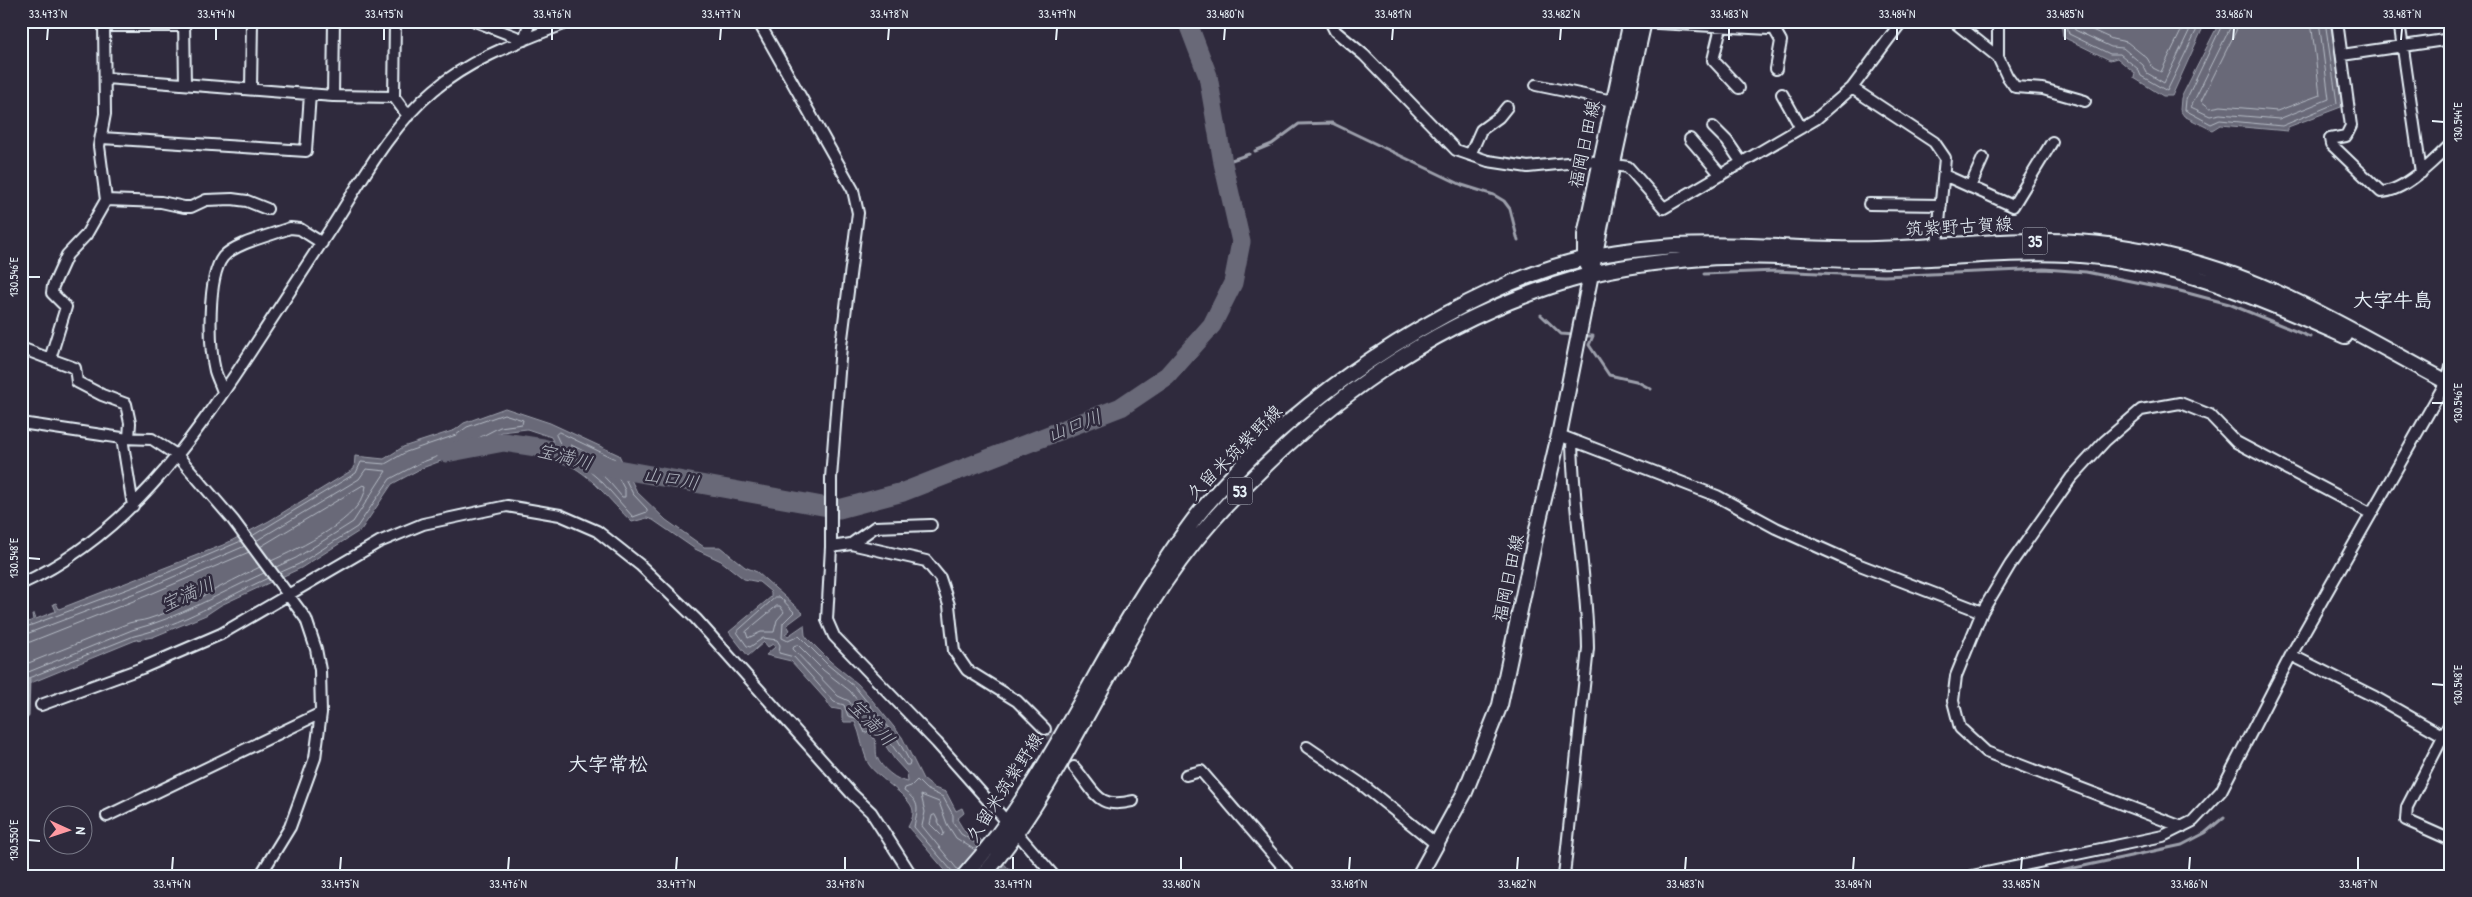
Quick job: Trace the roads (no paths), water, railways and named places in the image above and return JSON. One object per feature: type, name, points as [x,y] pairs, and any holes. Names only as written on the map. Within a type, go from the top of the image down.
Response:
[{"type":"main road","name":"福岡日田線","points":[[1419,876],[1465,792],[1500,705],[1539,520],[1566,437],[1591,274],[1590,257],[1585,235],[1613,101],[1637,22]]},
{"type":"main road","name":"福岡日田線","points":[[1590,257],[1613,163],[1637,22]]},
{"type":"main road","name":"筑紫野古賀線","points":[[1590,257],[1675,246],[1742,245],[1805,249],[1876,249],[2048,241],[2125,248],[2180,258],[2255,282],[2292,299],[2448,383]]},
{"type":"main road","name":"筑紫野古賀線","points":[[1591,274],[1701,258],[1746,256],[1892,260],[2026,253],[2112,259],[2198,276],[2261,298],[2448,383]]},
{"type":"main road","name":"久留米筑紫野線","points":[[983,876],[1010,832],[1127,620],[1198,515],[1269,440],[1307,405],[1393,343],[1499,287],[1590,257]]},
{"type":"main road","name":"久留米筑紫野線","points":[[964,876],[1010,832],[1046,790],[1118,659],[1180,560],[1210,524],[1278,452],[1364,380],[1440,335],[1502,305],[1591,274]]},
{"type":"street","points":[[251,89],[252,21]]},
{"type":"street","points":[[333,96],[334,21]]},
{"type":"street","points":[[394,21],[394,97],[408,116]]},
{"type":"street","points":[[475,21],[524,40]]},
{"type":"street","points":[[524,40],[530,21]]},
{"type":"street","points":[[21,584],[83,548],[133,506],[178,456],[224,392],[377,156],[408,116],[433,91],[454,75],[524,40],[571,21]]},
{"type":"street","points":[[758,21],[853,190],[858,213],[841,346],[831,478],[831,545],[827,620],[834,636],[937,743],[1010,832],[1054,876]]},
{"type":"street","points":[[1330,21],[1335,31],[1364,55],[1456,150],[1488,161],[1528,167],[1599,162],[1628,167],[1664,208],[1816,119],[1852,88],[1902,21]]},
{"type":"street","points":[[1626,21],[1769,29],[1787,21]]},
{"type":"street","points":[[1953,21],[1998,57]]},
{"type":"street","points":[[1998,21],[1998,57],[2007,76],[2015,86],[2043,89],[2085,102]]},
{"type":"street","points":[[2337,21],[2351,126],[2346,136],[2330,139],[2331,144],[2381,192],[2388,192],[2420,173],[2451,144]]},
{"type":"street","points":[[2399,21],[2420,173]]},
{"type":"street","points":[[50,359],[66,307],[52,293],[53,286],[67,254],[86,234],[106,200],[99,146],[102,138],[106,78],[104,24],[184,23],[185,84]]},
{"type":"street","points":[[1721,27],[1713,60],[1739,88]]},
{"type":"street","points":[[1773,27],[1781,41],[1776,69]]},
{"type":"street","points":[[2342,55],[2451,40]]},
{"type":"street","points":[[106,78],[333,96],[394,97]]},
{"type":"street","points":[[1536,85],[1613,101]]},
{"type":"street","points":[[1852,88],[1934,142],[1945,158],[1937,246]]},
{"type":"street","points":[[102,138],[306,150],[310,94]]},
{"type":"street","points":[[1782,94],[1801,128]]},
{"type":"street","points":[[1470,155],[1481,130],[1500,117],[1507,107]]},
{"type":"street","points":[[1713,127],[1727,141],[1742,162]]},
{"type":"street","points":[[1690,139],[1721,175]]},
{"type":"street","points":[[1944,175],[2013,206],[2052,142]]},
{"type":"street","points":[[1970,187],[1983,158]]},
{"type":"street","points":[[106,200],[162,202],[192,207],[206,200],[232,199],[247,201],[267,209]]},
{"type":"street","points":[[1869,204],[1941,205]]},
{"type":"street","points":[[224,392],[215,373],[212,357],[212,283],[216,270],[224,256],[234,248],[290,228],[300,229],[322,243]]},
{"type":"street","points":[[21,348],[75,368],[77,382],[102,395],[126,404],[130,423],[126,438],[133,506]]},
{"type":"street","points":[[1972,876],[2163,836],[2193,821],[2220,791],[2291,655],[2370,513],[2448,383],[2451,367]]},
{"type":"street","points":[[2182,827],[1986,752],[1960,728],[1953,701],[1956,676],[1982,612],[2010,565],[2071,478],[2104,441],[2141,410],[2180,403],[2210,415],[2236,442],[2370,513]]},
{"type":"street","points":[[21,423],[126,438],[152,439],[178,456],[236,525],[306,619],[316,649],[320,670],[322,713],[315,758],[305,792],[290,828],[260,876]]},
{"type":"street","points":[[1566,437],[1717,496],[1776,528],[1852,562],[1982,612]]},
{"type":"street","points":[[1564,876],[1588,648],[1588,616],[1573,481],[1566,437]]},
{"type":"street","points":[[42,705],[142,668],[203,641],[286,591],[379,542],[422,524],[507,506],[560,515],[598,531],[640,565],[696,618],[850,794],[871,812],[912,876]]},
{"type":"street","points":[[851,544],[875,527],[931,525]]},
{"type":"street","points":[[831,545],[851,544],[926,561],[940,578],[949,605],[954,651],[967,670],[1017,701],[1045,729]]},
{"type":"street","points":[[2291,655],[2375,697],[2442,735]]},
{"type":"street","points":[[107,816],[322,713]]},
{"type":"street","points":[[2451,721],[2442,735],[2407,806],[2406,820],[2451,840]]},
{"type":"street","points":[[1307,747],[1360,783],[1436,844]]},
{"type":"street","points":[[1074,767],[1105,803],[1117,805],[1133,801]]},
{"type":"street","points":[[1186,775],[1201,770],[1291,876]]},
{"type":"water","points":[[2061,21],[2206,21],[2172,96],[2163,96],[2134,78],[2135,73],[2117,58],[2110,60],[2063,37]]},
{"type":"water","points":[[2220,21],[2330,21],[2342,99],[2341,107],[2288,127],[2288,131],[2220,125],[2212,130],[2184,116],[2180,110],[2181,98]]},
{"type":"water","name":"宝満川","points":[[505,408],[550,423],[619,455],[637,492],[666,520],[704,547],[720,547],[745,567],[757,572],[803,613],[787,625],[790,630],[785,634],[788,636],[804,625],[807,638],[831,662],[858,684],[902,737],[923,779],[934,788],[946,792],[956,811],[962,808],[964,813],[957,819],[965,832],[979,838],[1016,876],[950,876],[908,827],[913,813],[908,801],[872,769],[868,763],[855,722],[844,722],[842,710],[831,708],[791,661],[766,655],[775,647],[773,644],[768,647],[764,642],[748,656],[729,632],[771,597],[771,592],[759,582],[744,579],[721,561],[695,549],[653,520],[647,518],[632,522],[583,473],[563,462],[551,437],[527,429],[502,432],[457,455],[422,468],[392,484],[361,530],[301,568],[221,605],[206,615],[153,637],[136,640],[21,687],[21,625],[33,620],[32,614],[34,614],[36,619],[56,611],[53,604],[56,603],[59,609],[223,545],[269,521],[354,469],[355,456],[384,459],[403,447],[455,430],[464,423]],"holes":[[[877,733],[895,760],[907,773],[908,782],[894,777],[879,761],[873,737]]]},
{"type":"waterway","name":"山口川","points":[[446,453],[504,442],[543,448],[601,466],[839,509],[903,492],[1121,407],[1167,376],[1212,325],[1233,283],[1241,242],[1223,163],[1208,76],[1187,21]]},
{"type":"waterway","points":[[1255,151],[1272,144],[1299,124],[1332,123],[1462,185],[1494,195],[1504,201],[1510,209],[1518,241]]},
{"type":"waterway","points":[[1223,163],[1249,154]]},
{"type":"waterway","points":[[1704,274],[1775,271],[1884,276],[2044,269],[2086,272],[2180,291],[2229,304],[2310,337]]},
{"type":"waterway","points":[[1541,315],[1561,334],[1575,335]]},
{"type":"waterway","points":[[1581,336],[1593,336],[1589,345],[1609,375],[1636,381],[1651,389]]},
{"type":"waterway","points":[[21,723],[28,716],[29,679]]},
{"type":"waterway","points":[[2037,876],[2182,845],[2205,833],[2224,817]]},
{"type":"tunnel","points":[[1045,729],[1074,767]]},
{"type":"district","name":"大字牛島","points":[[2393,299]]},
{"type":"district","name":"大字常松","points":[[608,763]]}]
